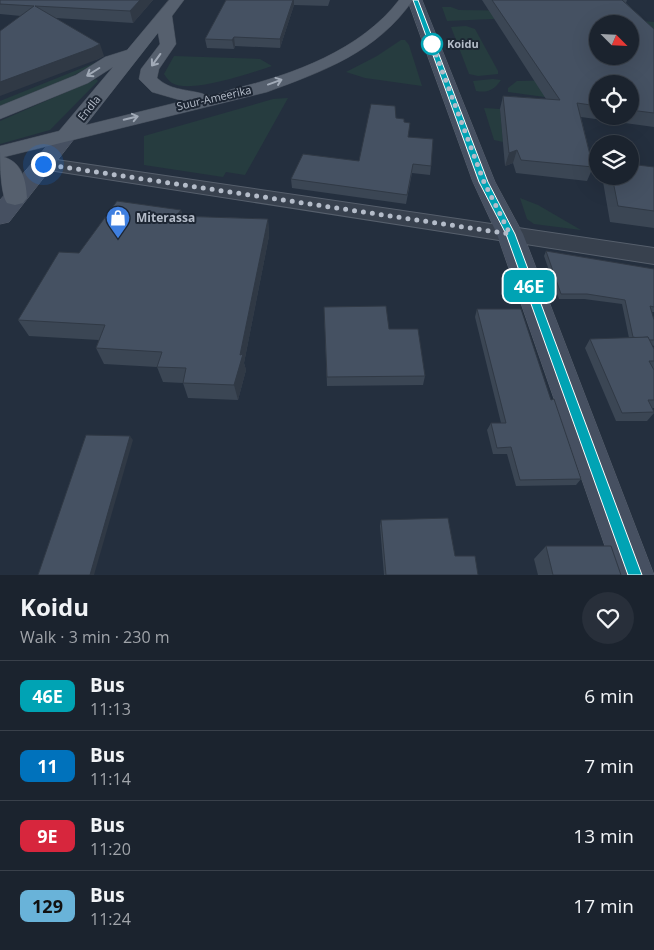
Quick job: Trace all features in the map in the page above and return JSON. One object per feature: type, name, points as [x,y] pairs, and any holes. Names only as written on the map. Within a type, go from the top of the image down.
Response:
[{"type":"main road","name":"Endla","points":[[0,216],[177,0]]},
{"type":"main road","name":"Suur-Ameerika","points":[[0,152],[261,88],[354,49],[389,21],[406,0]]},
{"type":"main road","points":[[415,0],[484,182],[510,234],[635,575]]},
{"type":"main road","points":[[164,16],[168,44],[150,69],[148,79],[152,85],[169,92],[211,99]]},
{"type":"main road","points":[[0,113],[82,79],[111,61],[136,50]]},
{"type":"main road","points":[[0,163],[8,167],[14,176],[15,198]]},
{"type":"street","points":[[43,164],[654,256]]},
{"type":"green space","points":[[442,7],[451,7],[459,10],[532,11],[589,16],[589,23],[536,17],[447,21]]},
{"type":"green space","points":[[639,21],[654,22],[654,78],[639,64]]},
{"type":"green space","points":[[466,26],[475,29],[498,74],[478,76],[469,74],[451,27]]},
{"type":"green space","points":[[401,40],[405,40],[409,45],[422,86],[365,78],[346,72],[377,56]]},
{"type":"green space","points":[[174,56],[260,59],[272,66],[221,81],[181,86],[172,83],[164,74]]},
{"type":"green space","points":[[102,60],[63,81],[0,108],[0,101]]},
{"type":"green space","points":[[96,79],[98,81],[50,130],[0,144],[0,121]]},
{"type":"green space","points":[[501,80],[490,90],[484,92],[476,91],[473,81]]},
{"type":"green space","points":[[566,80],[552,98],[508,92],[508,88],[517,81]]},
{"type":"green space","points":[[288,98],[245,175],[226,172],[223,177],[144,165],[144,136],[273,99]]},
{"type":"green space","points":[[484,108],[500,109],[503,142],[494,140]]},
{"type":"green space","points":[[520,198],[538,205],[581,230],[534,224],[527,219]]},
{"type":"building","points":[[0,0],[140,0],[130,11],[35,6],[100,44],[0,82],[0,31],[34,6],[0,4]]},
{"type":"building","points":[[226,0],[293,0],[280,39],[234,37],[232,40],[205,39]]},
{"type":"building","points":[[492,0],[622,0],[639,15],[589,15],[589,65],[639,65],[639,15],[654,29],[654,113],[639,111],[639,75],[589,75],[589,105],[577,103],[589,151],[589,167],[521,160],[517,150],[509,153],[503,96],[560,100]]},
{"type":"building","points":[[371,104],[395,106],[396,118],[404,119],[404,122],[410,123],[408,137],[433,139],[431,166],[413,164],[407,195],[291,179],[303,154],[359,161]]},
{"type":"building","points":[[639,165],[654,167],[654,211],[618,206],[614,185],[639,185]]},
{"type":"building","points":[[117,201],[181,210],[176,216],[268,219],[240,355],[243,354],[234,385],[183,383],[186,368],[157,367],[162,352],[96,348],[105,325],[18,320],[59,252],[79,253]]},
{"type":"building","points":[[546,251],[654,269],[654,307],[650,306],[654,320],[654,340],[649,340],[648,337],[633,337],[625,300],[587,294],[561,294]]},
{"type":"building","points":[[386,306],[389,329],[418,329],[425,376],[327,377],[324,307]]},
{"type":"building","points":[[477,309],[521,309],[551,400],[554,399],[581,479],[520,480],[511,447],[497,448],[491,423],[506,423]]},
{"type":"building","points":[[648,337],[654,349],[654,361],[649,361],[654,370],[654,400],[648,400],[654,412],[622,413],[590,339]]},
{"type":"building","points":[[86,435],[130,436],[90,575],[38,575]]},
{"type":"building","points":[[448,518],[455,556],[475,556],[478,575],[386,575],[381,520]]},
{"type":"building","points":[[546,546],[611,546],[621,575],[553,575]]},
{"type":"bus line","name":"46E","points":[[415,0],[484,182],[510,234],[635,575]]},
{"type":"place","name":"Koidu","points":[[432,44]]},
{"type":"place","name":"Miterassa","points":[[118,239]]},
{"type":"route","points":[[43,164],[510,234],[484,182],[432,44]]}]
